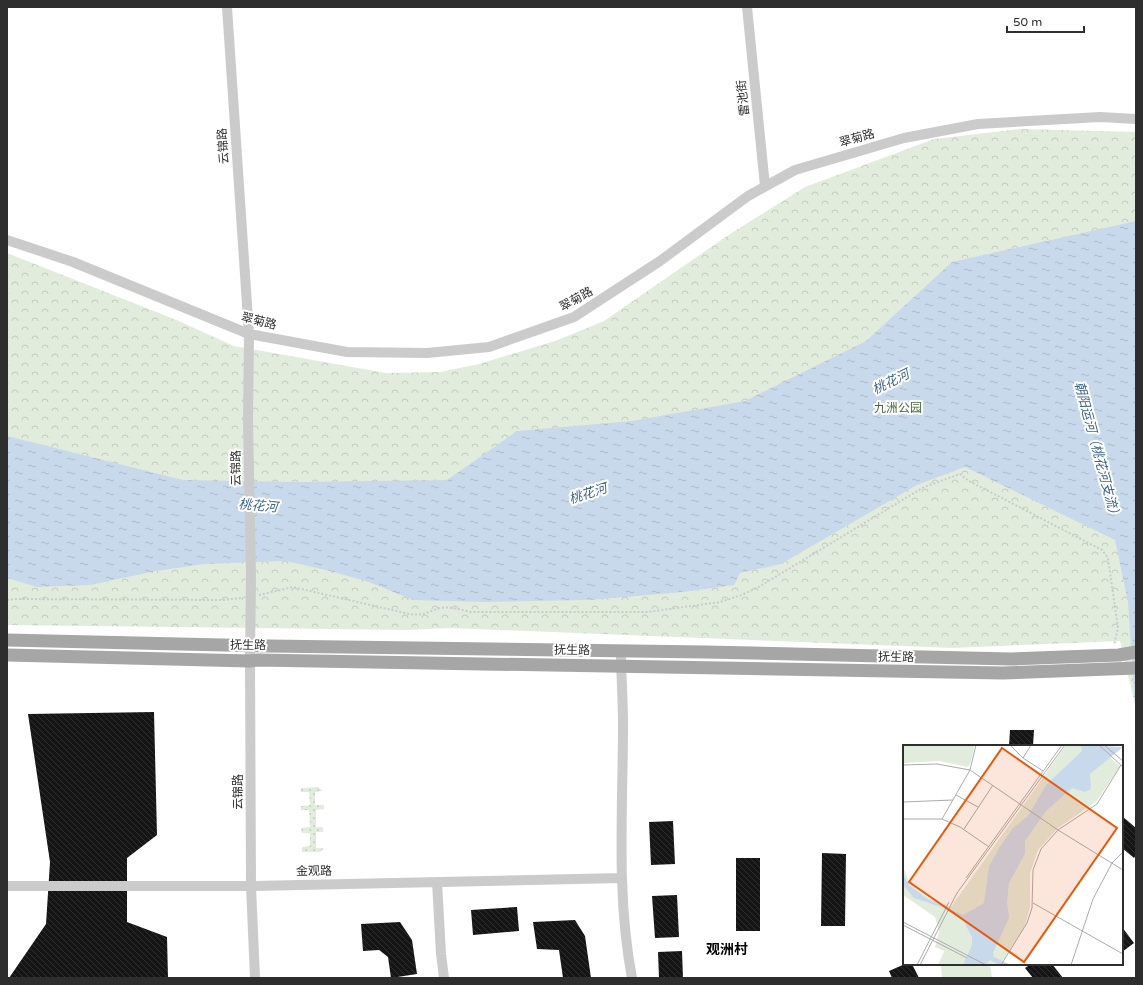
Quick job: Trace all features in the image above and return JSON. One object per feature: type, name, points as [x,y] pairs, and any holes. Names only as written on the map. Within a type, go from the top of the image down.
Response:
[{"type":"main road","name":"抚生路","points":[[7,640],[621,651],[1011,660],[1116,655],[1136,652]]},
{"type":"main road","name":"抚生路","points":[[7,656],[1003,673],[1117,670],[1136,668]]},
{"type":"street","name":"云锦路","points":[[227,7],[249,334],[248,422],[251,574],[251,886],[255,978]]},
{"type":"street","name":"雷池街","points":[[747,7],[765,186]]},
{"type":"street","name":"翠菊路","points":[[7,240],[73,262],[249,334],[347,352],[427,354],[489,347],[574,317],[660,261],[748,196],[795,170],[904,138],[978,124],[1100,116],[1136,119]]},
{"type":"street","points":[[621,651],[623,723],[621,805],[623,909],[628,959],[632,978]]},
{"type":"street","name":"金观路","points":[[7,886],[251,886],[622,878]]},
{"type":"street","points":[[437,882],[441,954],[444,978]]},
{"type":"path","points":[[7,600],[222,600],[251,597],[293,587],[420,616],[440,608],[451,607],[471,612],[648,612],[720,602],[739,596],[757,588],[924,487],[960,474],[969,481],[1102,550],[1108,558],[1118,628],[1116,655]]},
{"type":"green space","name":"九洲公园","points":[[1020,129],[1136,132],[1136,709],[1120,641],[953,648],[450,628],[406,630],[7,625],[7,253],[174,319],[234,346],[386,373],[440,372],[479,364],[555,341],[604,321],[730,234],[805,187],[934,139]]},
{"type":"green space","points":[[318,787],[323,791],[315,792],[315,805],[324,805],[324,809],[316,810],[316,827],[323,827],[323,832],[316,832],[316,848],[324,848],[320,852],[302,852],[302,847],[310,846],[310,833],[302,833],[301,828],[310,827],[309,810],[301,810],[301,806],[310,805],[309,792],[301,792],[301,788]]},
{"type":"green space","points":[[941,965],[990,965],[992,977],[942,978]]},
{"type":"water","points":[[1136,221],[1136,718],[1128,602],[1115,540],[965,467],[917,485],[781,564],[740,573],[734,585],[683,592],[590,600],[485,602],[413,600],[369,582],[286,561],[204,564],[156,571],[90,585],[37,587],[7,578],[7,436],[183,480],[301,482],[447,480],[517,431],[632,421],[745,401],[866,341],[952,262]]},
{"type":"building","points":[[154,712],[157,835],[127,858],[127,922],[167,937],[168,978],[9,978],[46,924],[50,862],[28,714]]},
{"type":"building","points":[[1010,730],[1034,730],[1033,745],[1009,745]]},
{"type":"building","points":[[1123,817],[1136,828],[1136,855],[1134,858],[1123,849]]},
{"type":"building","points":[[673,821],[675,864],[651,865],[649,822]]},
{"type":"building","points":[[822,853],[846,854],[845,926],[821,926]]},
{"type":"building","points":[[736,858],[760,858],[760,931],[736,931]]},
{"type":"building","points":[[677,895],[679,937],[655,938],[652,896]]},
{"type":"building","points":[[517,907],[519,931],[473,935],[471,910]]},
{"type":"building","points":[[575,920],[585,936],[591,978],[563,978],[559,950],[537,949],[533,922]]},
{"type":"building","points":[[400,922],[412,940],[417,974],[391,978],[388,957],[379,950],[363,951],[361,924]]},
{"type":"building","points":[[1123,928],[1134,943],[1123,951]]},
{"type":"building","points":[[682,951],[683,978],[659,978],[658,952]]},
{"type":"building","points":[[903,965],[912,965],[919,978],[892,978],[889,971]]},
{"type":"building","points":[[1030,965],[1053,965],[1063,978],[1033,978],[1025,968]]},
{"type":"district","name":"观洲村","points":[[727,949]]},
{"type":"water label","name":"桃花河","points":[[891,382]]},
{"type":"water label","name":"朝阳运河（桃花河支流）","points":[[1097,451]]},
{"type":"water label","name":"桃花河","points":[[588,494]]},
{"type":"water label","name":"桃花河","points":[[258,506]]}]
